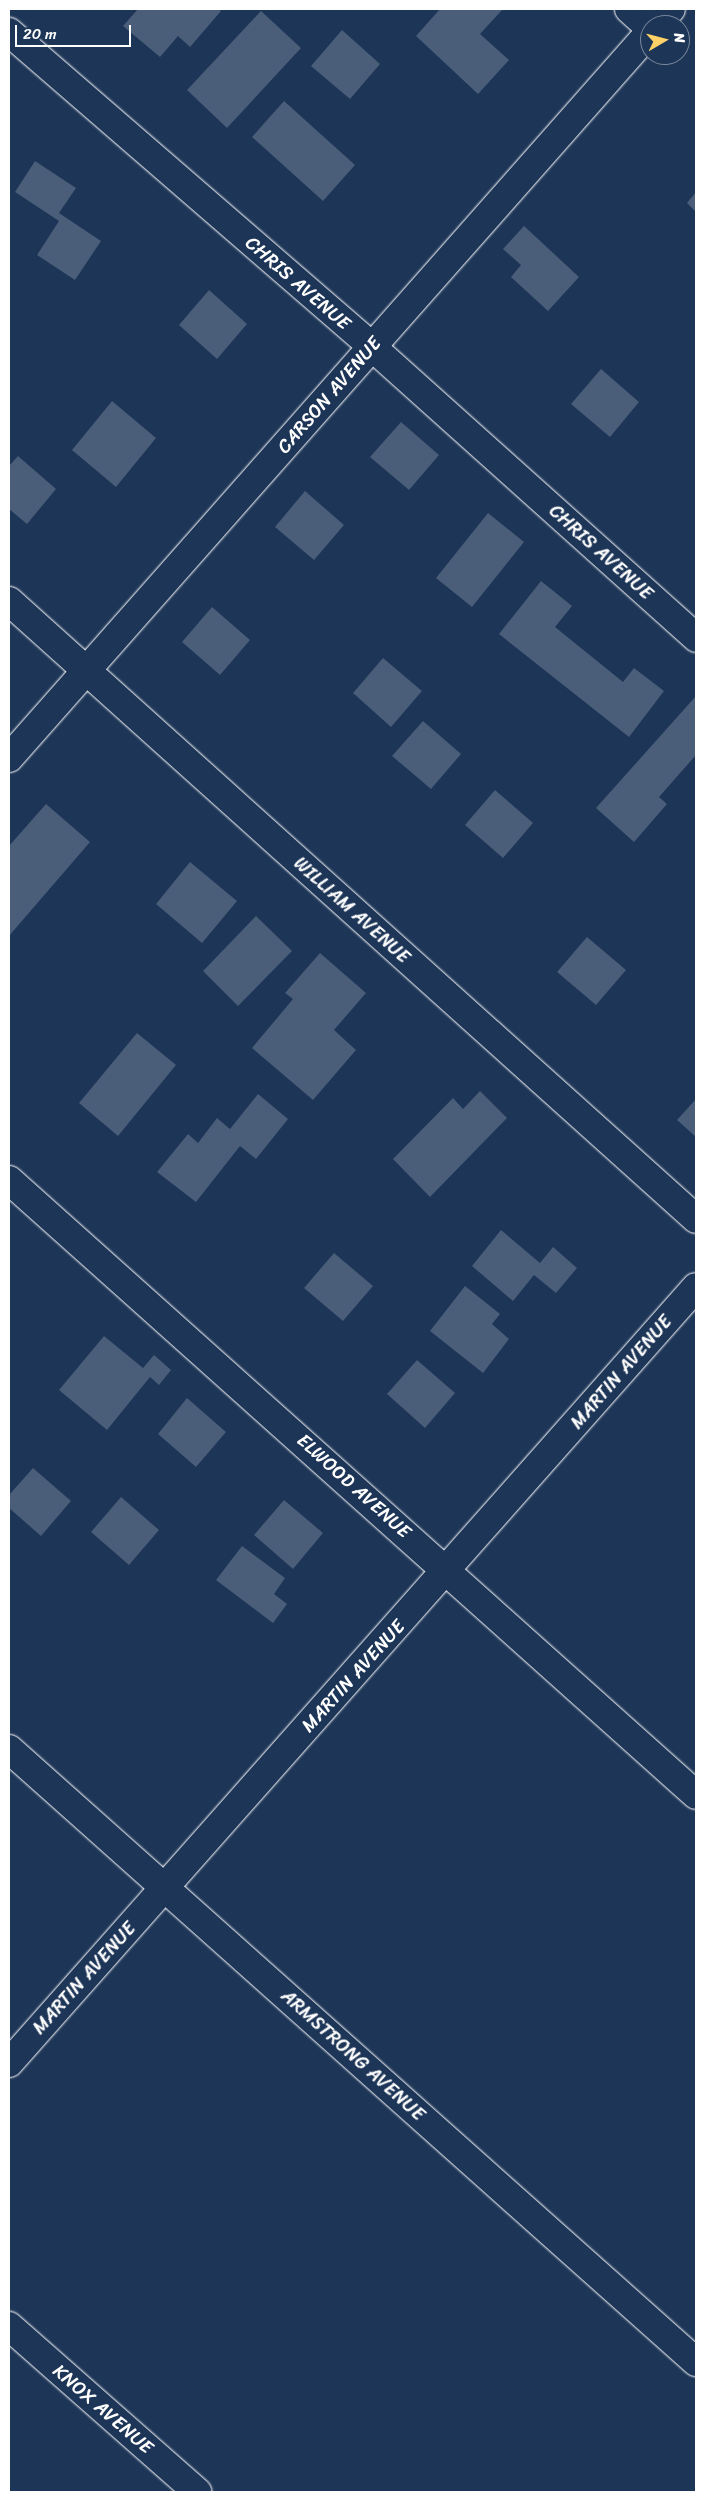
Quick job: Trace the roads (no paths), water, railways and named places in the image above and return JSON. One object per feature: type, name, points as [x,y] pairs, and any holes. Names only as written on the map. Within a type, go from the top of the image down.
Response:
[{"type":"street","points":[[629,9],[640,19]]},
{"type":"street","name":"CHRIS AVENUE","points":[[9,32],[371,346],[696,638]]},
{"type":"street","name":"CARSON AVENUE","points":[[9,758],[640,43]]},
{"type":"street","name":"WILLIAM AVENUE","points":[[9,601],[696,1218]]},
{"type":"street","name":"ELWOOD AVENUE","points":[[9,1180],[448,1569],[696,1795]]},
{"type":"street","name":"MARTIN AVENUE","points":[[9,2063],[696,1288]]},
{"type":"street","name":"ARMSTRONG AVENUE","points":[[9,1749],[696,2362]]},
{"type":"street","name":"KNOX AVENUE","points":[[9,2326],[197,2492]]}]
